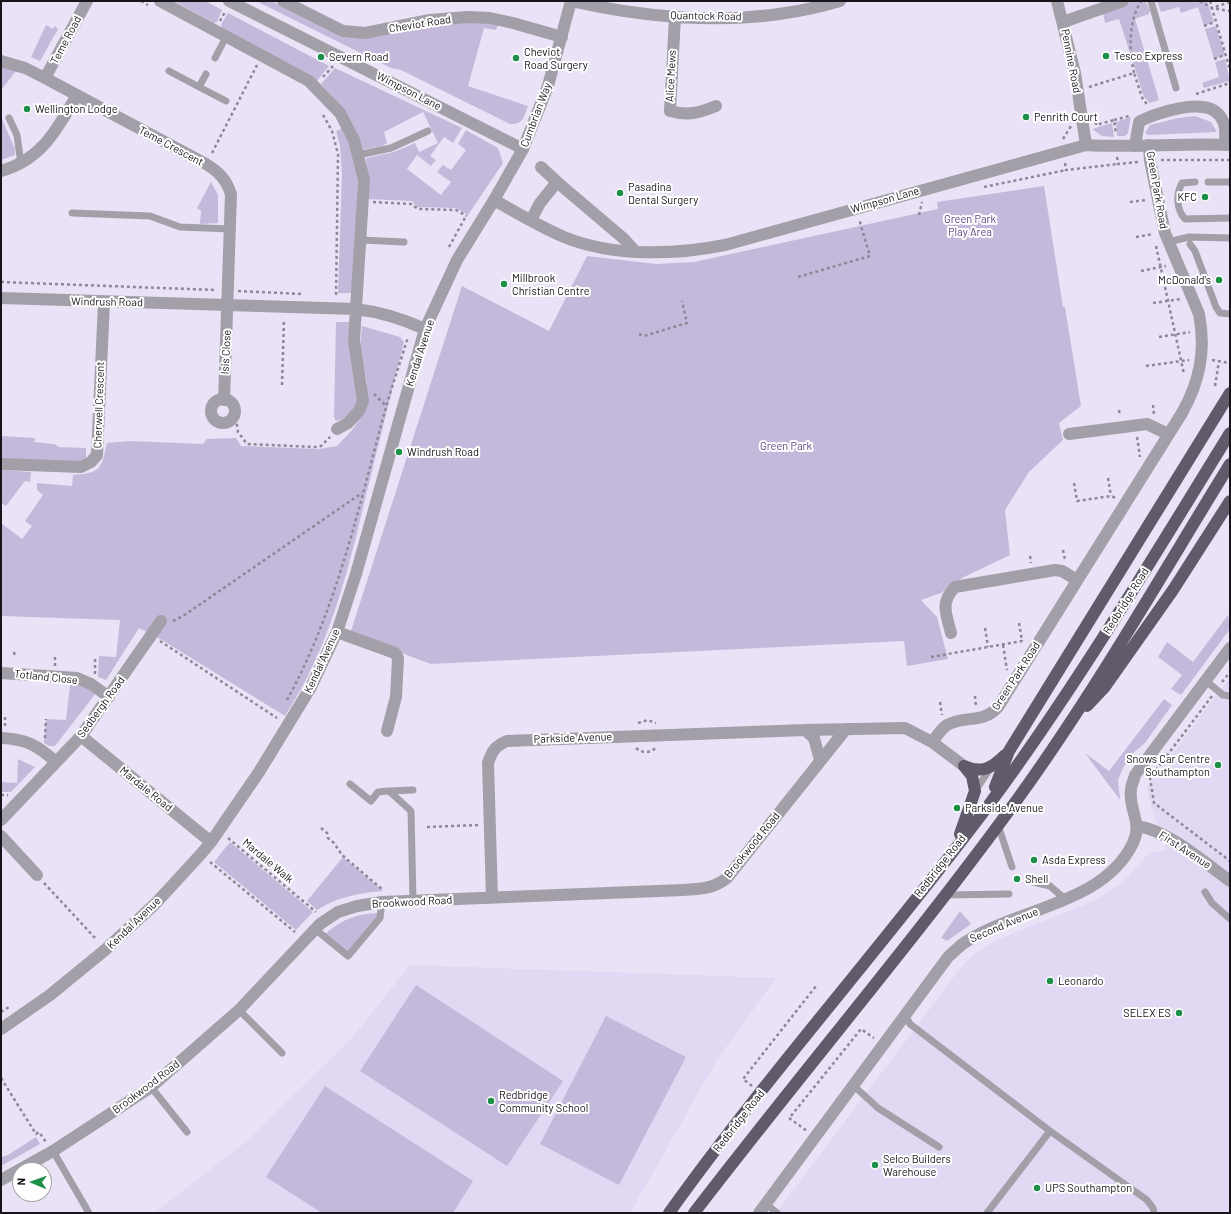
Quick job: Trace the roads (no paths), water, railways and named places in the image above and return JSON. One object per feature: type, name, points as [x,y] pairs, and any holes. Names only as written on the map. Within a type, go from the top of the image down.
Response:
[{"type":"highway","points":[[988,805],[1008,751],[1230,393]]},
{"type":"highway","name":"Redbridge Road","points":[[669,1213],[737,1123],[988,805],[1052,715],[1106,632],[1230,433]]},
{"type":"highway","name":"Redbridge Road","points":[[694,1213],[945,895],[998,825],[1067,727],[1230,464]]},
{"type":"highway","points":[[1067,727],[1104,688],[1173,590],[1230,501]]},
{"type":"highway","points":[[964,766],[976,770],[990,769],[1008,751]]},
{"type":"highway","points":[[957,845],[975,791],[972,776],[964,766]]},
{"type":"street","name":"Teme Road","points":[[45,78],[87,1]]},
{"type":"street","name":"Wimpson Lane","points":[[230,1],[523,149]]},
{"type":"street","name":"Cheviot Road","points":[[283,1],[343,31],[365,33],[430,20],[468,16],[490,18],[562,36]]},
{"type":"street","name":"Cumbrian Way","points":[[494,200],[523,149],[548,86],[571,1]]},
{"type":"street","name":"Quantock Road","points":[[571,1],[621,12],[675,17],[721,18],[758,16],[823,6],[840,1]]},
{"type":"street","name":"Pennine Road","points":[[1057,1],[1075,73],[1086,145]]},
{"type":"street","points":[[1063,22],[1123,1]]},
{"type":"street","points":[[156,4],[226,36],[258,62],[309,81],[340,113],[354,140],[364,180],[354,341],[363,400],[359,411],[348,423],[337,429]]},
{"type":"street","name":"Alice Mews","points":[[675,17],[670,111],[683,115],[696,114],[716,106]]},
{"type":"street","name":"Teme Crescent","points":[[1,61],[25,68],[45,78],[218,172],[226,181],[231,194],[228,304]]},
{"type":"street","points":[[1,171],[21,164],[31,158],[46,144],[76,95]]},
{"type":"street","name":"Wimpson Lane","points":[[494,200],[566,237],[611,249],[657,253],[702,250],[756,237],[1086,145],[1117,147],[1135,146],[1149,145],[1228,145],[1226,128],[1220,114],[1208,108],[1194,106],[1148,117],[1139,122],[1135,146]]},
{"type":"street","name":"Green Park Road","points":[[932,742],[944,728],[951,723],[992,714],[1190,399],[1203,358],[1202,331],[1199,314],[1193,297],[1168,242],[1161,221],[1150,161],[1149,145]]},
{"type":"street","points":[[541,167],[623,238],[635,251]]},
{"type":"street","points":[[531,220],[540,203],[557,182]]},
{"type":"street","name":"Kendal Avenue","points":[[1,1029],[50,995],[106,950],[155,904],[201,854],[219,831],[259,772],[311,687],[337,632],[356,574],[426,329],[457,260],[494,200]]},
{"type":"street","name":"Windrush Road","points":[[1,298],[104,302],[357,304],[426,329]]},
{"type":"street","name":"Cherwell Crescent","points":[[1,464],[82,467],[91,462],[97,455],[104,302]]},
{"type":"street","name":"Isis Close","points":[[228,304],[230,404]]},
{"type":"street","points":[[1069,434],[1136,424],[1146,424],[1154,426],[1168,434]]},
{"type":"street","points":[[951,633],[944,605],[947,595],[955,587],[1055,570],[1062,571],[1077,580]]},
{"type":"street","name":"Sedbergh Road","points":[[1,820],[81,736],[161,621]]},
{"type":"street","points":[[337,632],[395,654],[398,658],[396,697],[387,731]]},
{"type":"street","points":[[1138,826],[1132,804],[1131,790],[1135,775],[1230,648]]},
{"type":"street","name":"Totland Close","points":[[1,672],[77,678],[91,684],[109,697]]},
{"type":"street","name":"Parkside Avenue","points":[[492,898],[488,763],[491,752],[497,746],[507,741],[805,730],[905,728],[932,742],[964,766]]},
{"type":"street","name":"Brookwood Road","points":[[1,1180],[49,1147],[151,1087],[239,1010],[315,929],[338,912],[358,906],[382,902],[684,890],[707,888],[718,885],[726,878],[846,729]]},
{"type":"street","points":[[805,730],[814,738],[820,760]]},
{"type":"street","name":"Mardale Road","points":[[81,736],[211,842]]},
{"type":"street","points":[[1,738],[17,739],[30,743],[44,751],[56,762]]},
{"type":"street","name":"First Avenue","points":[[1138,826],[1149,828],[1164,834],[1230,881]]},
{"type":"street","name":"Second Avenue","points":[[762,1208],[854,1086],[948,957],[966,941],[1001,924],[1083,891],[1101,879],[1119,863],[1133,843],[1138,826]]},
{"type":"street","points":[[1,836],[37,875]]},
{"type":"lane","points":[[1150,1],[1176,88]]},
{"type":"lane","points":[[215,58],[226,36]]},
{"type":"lane","points":[[168,71],[226,101]]},
{"type":"lane","points":[[199,87],[206,74]]},
{"type":"lane","points":[[9,118],[16,135],[21,164]]},
{"type":"lane","points":[[358,155],[391,148],[428,131]]},
{"type":"lane","points":[[1195,182],[1182,183],[1178,192],[1179,213],[1185,219],[1230,218]]},
{"type":"lane","points":[[1208,182],[1230,182]]},
{"type":"lane","points":[[72,213],[150,216],[180,227],[230,229]]},
{"type":"lane","points":[[1168,242],[1189,236],[1230,238]]},
{"type":"lane","points":[[361,240],[404,242]]},
{"type":"lane","points":[[1190,244],[1195,251],[1216,307],[1220,313],[1230,314]]},
{"type":"lane","points":[[1206,681],[1217,690],[1227,695],[1230,700]]},
{"type":"lane","points":[[975,791],[990,769]]},
{"type":"lane","points":[[350,784],[371,801],[378,792],[413,790]]},
{"type":"lane","points":[[389,791],[411,811],[413,901]]},
{"type":"lane","points":[[998,825],[1012,867]]},
{"type":"lane","points":[[1034,882],[1050,886],[1065,899]]},
{"type":"lane","points":[[1205,892],[1212,903],[1230,919]]},
{"type":"lane","points":[[945,895],[1009,894]]},
{"type":"lane","points":[[315,929],[348,956],[380,918],[382,902]]},
{"type":"lane","points":[[239,1010],[282,1053]]},
{"type":"lane","points":[[905,1015],[910,1024],[1050,1131],[1147,1200],[1153,1208],[1154,1213]]},
{"type":"lane","points":[[854,1086],[878,1108],[939,1147]]},
{"type":"lane","points":[[151,1087],[187,1132]]},
{"type":"lane","points":[[987,1213],[1050,1131]]},
{"type":"lane","points":[[49,1147],[90,1213]]},
{"type":"lane","points":[[762,1208],[777,1213]]},
{"type":"place","name":"Tesco Express","points":[[1106,56]]},
{"type":"place","name":"Severn Road","points":[[321,57]]},
{"type":"place","name":"Cheviot Road Surgery","points":[[516,58]]},
{"type":"place","name":"Wellington Lodge","points":[[27,109]]},
{"type":"place","name":"Penrith Court","points":[[1026,117]]},
{"type":"place","name":"Pasadina Dental Surgery","points":[[620,193]]},
{"type":"place","name":"KFC","points":[[1205,197]]},
{"type":"place","name":"McDonald's","points":[[1219,280]]},
{"type":"place","name":"Millbrook Christian Centre","points":[[504,284]]},
{"type":"place","name":"Windrush Road","points":[[399,452]]},
{"type":"place","name":"Snows Car Centre Southampton","points":[[1218,765]]},
{"type":"place","name":"Parkside Avenue","points":[[957,808]]},
{"type":"place","name":"Asda Express","points":[[1034,860]]},
{"type":"place","name":"Shell","points":[[1017,879]]},
{"type":"place","name":"Leonardo","points":[[1050,981]]},
{"type":"place","name":"SELEX ES","points":[[1179,1013]]},
{"type":"place","name":"Redbridge Community School","points":[[491,1101]]},
{"type":"place","name":"Selco Builders Warehouse","points":[[875,1165]]},
{"type":"place","name":"UPS Southampton","points":[[1037,1188]]},
{"type":"park label","name":"Green Park Play Area","points":[[970,225]]},
{"type":"park label","name":"Green Park","points":[[786,446]]}]
